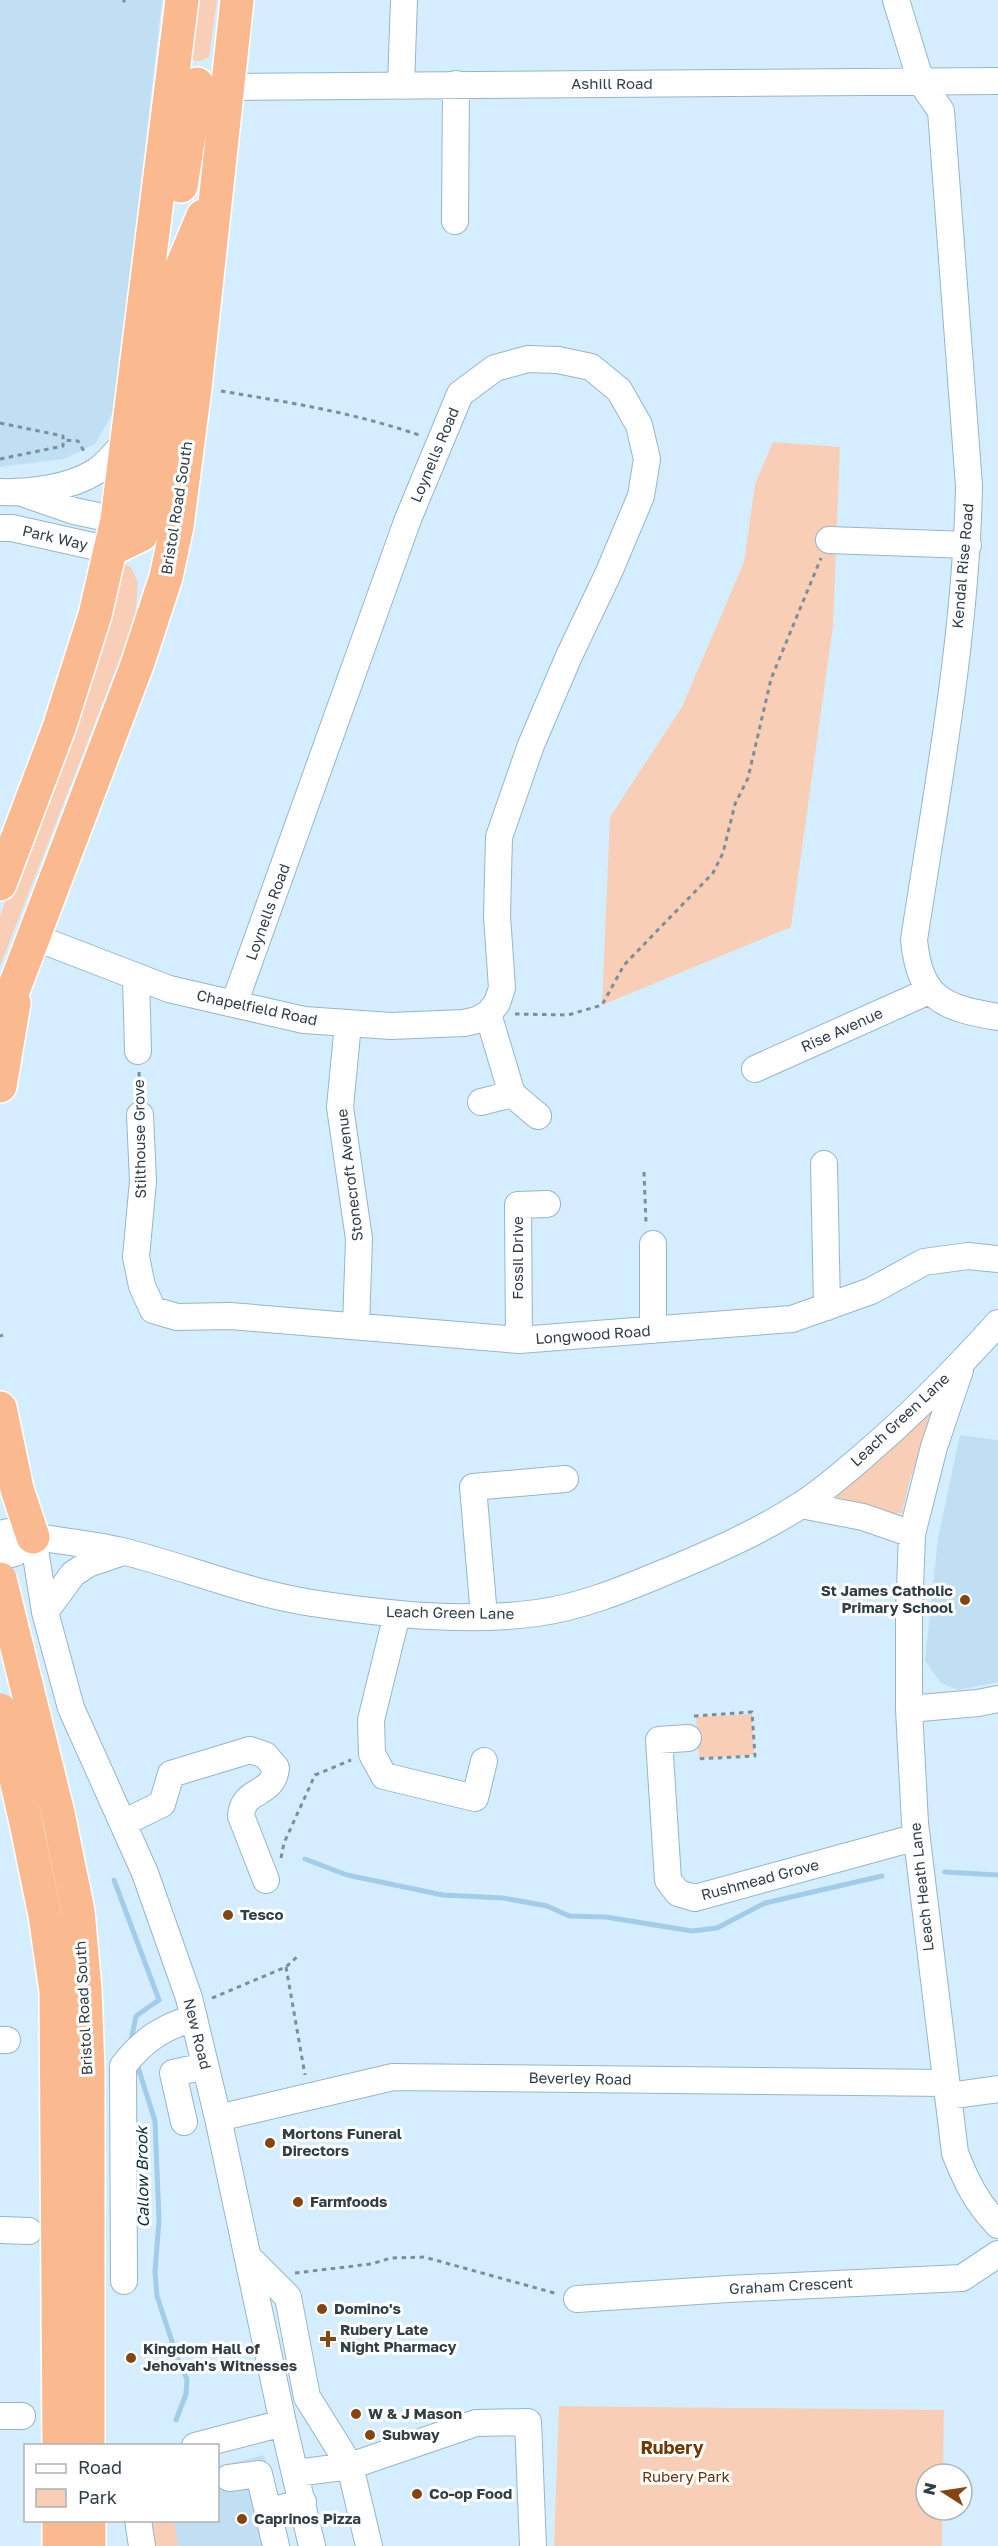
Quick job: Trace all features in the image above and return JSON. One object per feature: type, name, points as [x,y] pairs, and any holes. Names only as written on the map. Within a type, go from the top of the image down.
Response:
[{"type":"highway","name":"Bristol Road South","points":[[0,1025],[106,740],[137,665],[166,578],[177,526],[195,388],[217,181],[182,0]]},
{"type":"highway","name":"Bristol Road South","points":[[199,84],[237,0]]},
{"type":"highway","points":[[0,884],[59,728],[123,535],[129,438],[153,238],[182,184],[199,84]]},
{"type":"highway","points":[[123,535],[150,511],[177,278],[217,181]]},
{"type":"highway","points":[[123,535],[166,578]]},
{"type":"highway","points":[[0,1086],[19,974]]},
{"type":"highway","points":[[0,1408],[17,1489],[33,1537]]},
{"type":"highway","name":"Bristol Road South","points":[[0,1579],[58,1813],[78,1911],[85,1989],[88,2070],[88,2444]]},
{"type":"highway","name":"Bristol Road South","points":[[0,1710],[45,1915],[56,1991],[59,2444]]},
{"type":"highway","points":[[59,2522],[59,2546]]},
{"type":"highway","points":[[89,2522],[89,2546]]},
{"type":"street","points":[[401,85],[404,0]]},
{"type":"street","name":"Kendal Rise Road","points":[[896,0],[921,82],[941,111],[969,486],[968,545],[939,775],[914,940],[917,966],[929,991]]},
{"type":"street","name":"Ashill Road","points":[[199,84],[998,81]]},
{"type":"street","points":[[455,221],[456,84]]},
{"type":"street","name":"Loynells Road","points":[[234,1004],[408,519],[460,393],[495,368],[528,359],[558,360],[591,367],[620,390],[639,425],[647,459],[641,496],[531,745],[499,837],[497,916],[502,988],[497,1003],[488,1014]]},
{"type":"street","name":"Park Way","points":[[9,492],[70,483],[96,471],[129,438]]},
{"type":"street","name":"Park Way","points":[[9,492],[74,511],[123,535]]},
{"type":"street","name":"Park Way","points":[[0,528],[123,535]]},
{"type":"street","points":[[829,540],[968,545]]},
{"type":"street","name":"Chapelfield Road","points":[[34,937],[169,989],[304,1020],[391,1026],[464,1023],[488,1014]]},
{"type":"street","points":[[136,978],[138,1051]]},
{"type":"street","points":[[929,991],[965,1011],[998,1017]]},
{"type":"street","name":"Rise Avenue","points":[[755,1069],[929,991]]},
{"type":"street","points":[[488,1014],[512,1094],[538,1116]]},
{"type":"street","name":"Stonecroft Avenue","points":[[348,1024],[340,1107],[359,1239],[356,1326]]},
{"type":"street","points":[[481,1102],[512,1094]]},
{"type":"street","name":"Stilthouse Grove","points":[[140,1115],[143,1181],[136,1257],[142,1286],[153,1310],[177,1317],[230,1316],[356,1326]]},
{"type":"street","points":[[824,1164],[827,1306]]},
{"type":"street","name":"Fossil Drive","points":[[519,1340],[518,1205],[547,1204]]},
{"type":"street","points":[[653,1244],[653,1330]]},
{"type":"street","name":"Longwood Road","points":[[356,1326],[519,1340],[792,1319],[871,1291],[924,1262],[968,1256],[998,1259]]},
{"type":"street","name":"Leach Green Lane","points":[[0,1534],[8,1532],[75,1541],[123,1551],[236,1586],[310,1603],[397,1614],[484,1616],[538,1613],[608,1596],[739,1539],[801,1505],[833,1481],[910,1415],[998,1323]]},
{"type":"street","name":"Leach Heath Lane","points":[[963,1362],[934,1447],[912,1534],[909,1709],[917,1837],[955,2154],[976,2199],[998,2225]]},
{"type":"street","points":[[484,1616],[473,1487],[565,1479]]},
{"type":"street","points":[[801,1505],[862,1517],[912,1534]]},
{"type":"street","points":[[0,1557],[15,1553],[33,1537]]},
{"type":"street","name":"New Road","points":[[33,1537],[45,1612],[71,1708],[145,1873],[193,2012],[312,2546]]},
{"type":"street","points":[[45,1612],[73,1574],[88,1564],[123,1551]]},
{"type":"street","points":[[397,1614],[371,1720],[372,1752],[384,1776],[475,1798],[484,1761]]},
{"type":"street","points":[[909,1709],[998,1699]]},
{"type":"street","name":"Rushmead Grove","points":[[692,1729],[659,1740],[668,1880],[678,1893],[695,1898],[917,1837]]},
{"type":"street","points":[[123,1822],[162,1804],[171,1774],[250,1750],[258,1751],[276,1768],[276,1773],[267,1788],[248,1798],[242,1805],[241,1816],[266,1880]]},
{"type":"street","points":[[124,2281],[123,2066],[136,2049],[169,2025],[193,2012]]},
{"type":"street","points":[[184,2122],[173,2073],[206,2066]]},
{"type":"street","name":"Beverley Road","points":[[218,2118],[393,2077],[998,2089]]},
{"type":"street","points":[[0,2230],[29,2231]]},
{"type":"street","name":"Graham Crescent","points":[[577,2299],[962,2278],[998,2254]]},
{"type":"street","points":[[248,2257],[288,2297],[307,2397],[350,2466],[369,2546]]},
{"type":"street","points":[[296,2473],[350,2466],[476,2423],[528,2422],[533,2546]]},
{"type":"street","points":[[199,2444],[283,2423]]},
{"type":"street","points":[[229,2478],[258,2474],[276,2546]]},
{"type":"street","points":[[268,2512],[303,2502]]},
{"type":"street","points":[[138,2522],[142,2546]]},
{"type":"path","points":[[195,388],[308,405],[379,422],[440,442]]},
{"type":"path","points":[[0,423],[63,436],[63,446],[0,459]]},
{"type":"path","points":[[63,440],[78,441],[84,451]]},
{"type":"path","points":[[488,1014],[568,1015],[602,1005],[624,966],[713,873],[723,853],[735,804],[748,778],[771,679],[829,540]]},
{"type":"path","name":"Stilthouse Grove","points":[[138,1051],[140,1115]]},
{"type":"path","points":[[644,1172],[646,1235],[653,1244]]},
{"type":"path","points":[[752,1712],[755,1756],[696,1759],[692,1729],[752,1712]]},
{"type":"path","points":[[284,1843],[315,1775],[372,1752]]},
{"type":"path","points":[[193,2012],[286,1967],[298,1956]]},
{"type":"path","points":[[286,1967],[308,2097]]},
{"type":"path","points":[[266,2275],[371,2265],[391,2258],[424,2257],[577,2299]]},
{"type":"shaded area","points":[[0,0],[162,0],[115,409],[95,444],[64,459],[0,467]]},
{"type":"shaded area","name":"St James Catholic Primary School","points":[[960,1435],[998,1440],[998,1682],[958,1690],[941,1683],[925,1661],[938,1538]]},
{"type":"shaded area","points":[[264,2455],[284,2546],[178,2546],[174,2522],[219,2522],[219,2466]]},
{"type":"green space","points":[[188,0],[217,0],[209,57],[200,61],[188,60]]},
{"type":"green space","points":[[773,442],[840,447],[833,626],[791,927],[602,1005],[610,817],[682,707],[744,562],[755,484]]},
{"type":"green space","points":[[119,561],[131,567],[138,582],[135,620],[0,966],[0,916],[92,658]]},
{"type":"green space","points":[[940,1400],[910,1479],[902,1513],[894,1514],[827,1495]]},
{"type":"green space","points":[[752,1714],[754,1755],[699,1758],[696,1717]]},
{"type":"green space","name":"Rubery Park","points":[[559,2406],[944,2410],[943,2462],[914,2462],[914,2522],[942,2522],[942,2546],[554,2546]]},
{"type":"green space","points":[[151,2522],[174,2522],[178,2546],[155,2546]]},
{"type":"waterway","points":[[305,1859],[347,1875],[443,1895],[503,1898],[547,1906],[569,1916],[606,1917],[692,1931],[717,1928],[765,1903],[882,1876]]},
{"type":"waterway","points":[[945,1872],[998,1875]]},
{"type":"waterway","name":"Callow Brook","points":[[114,1880],[159,2000],[136,2016],[130,2045]]},
{"type":"waterway","name":"Callow Brook","points":[[136,2061],[155,2121],[159,2220],[155,2272],[157,2296],[178,2360],[187,2379],[186,2394],[176,2420]]},
{"type":"place","name":"St James Catholic Primary School","points":[[965,1600]]},
{"type":"place","name":"Tesco","points":[[228,1915]]},
{"type":"place","name":"Mortons Funeral Directors","points":[[270,2143]]},
{"type":"place","name":"Farmfoods","points":[[298,2202]]},
{"type":"place","name":"Domino's","points":[[322,2309]]},
{"type":"place","name":"Rubery Late Night Pharmacy","points":[[328,2339]]},
{"type":"place","name":"Kingdom Hall of Jehovah's Witnesses","points":[[131,2358]]},
{"type":"place","name":"W & J Mason","points":[[356,2414]]},
{"type":"place","name":"Subway","points":[[370,2435]]},
{"type":"place","name":"Co-op Food","points":[[417,2494]]},
{"type":"place","name":"Caprinos Pizza","points":[[242,2519]]},
{"type":"district","name":"Rubery","points":[[672,2448]]}]
